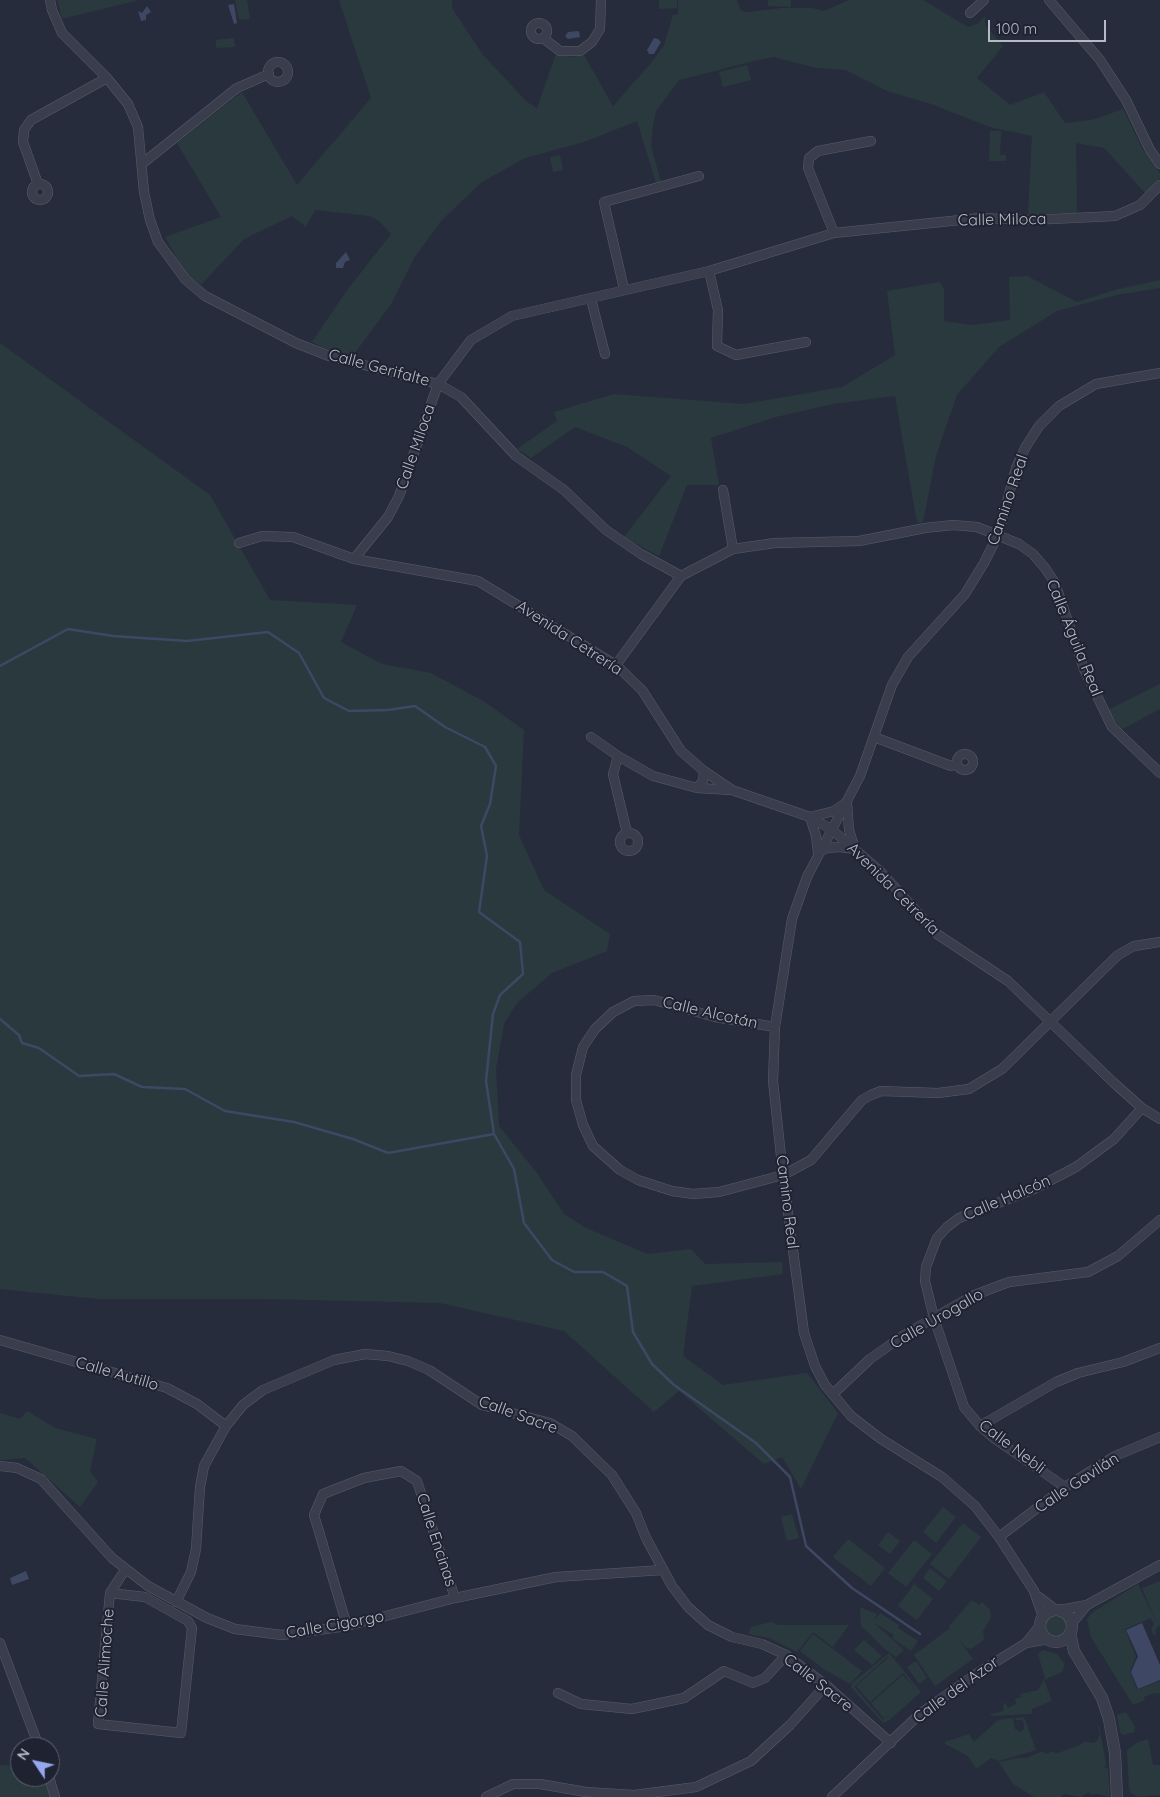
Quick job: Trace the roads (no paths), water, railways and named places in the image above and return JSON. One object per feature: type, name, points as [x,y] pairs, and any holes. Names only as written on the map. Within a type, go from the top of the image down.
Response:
[{"type":"street","name":"Calle Gerifalte","points":[[50,0],[52,10],[62,33],[107,78],[128,104],[138,128],[143,163],[144,192],[158,242],[186,280],[205,296],[287,338],[328,356],[438,384],[461,397],[516,456],[564,490],[606,530],[641,554],[681,576]]},
{"type":"street","points":[[543,38],[560,51],[580,51],[592,42],[600,29],[601,0]]},
{"type":"street","points":[[970,13],[984,0]]},
{"type":"street","points":[[1049,0],[1100,60],[1126,100],[1150,150],[1160,164]]},
{"type":"street","points":[[143,163],[237,88],[269,74]]},
{"type":"street","points":[[38,184],[23,142],[24,130],[31,120],[107,78]]},
{"type":"street","points":[[834,233],[808,168],[809,158],[818,151],[871,141]]},
{"type":"street","points":[[624,289],[604,202],[699,176]]},
{"type":"street","name":"Calle Miloca","points":[[354,559],[388,517],[399,496],[438,384],[471,340],[512,316],[709,271],[834,233],[980,218],[1031,220],[1115,216],[1140,205],[1160,185]]},
{"type":"street","points":[[709,271],[718,310],[717,346],[736,355],[806,342]]},
{"type":"street","points":[[590,298],[605,354]]},
{"type":"street","name":"Camino Real","points":[[1058,1610],[1046,1604],[1034,1591],[999,1537],[975,1506],[942,1477],[872,1433],[851,1416],[833,1394],[815,1366],[804,1334],[783,1175],[773,1081],[775,1027],[792,919],[818,853],[860,776],[892,685],[908,657],[965,594],[998,535],[1016,468],[1025,448],[1039,426],[1059,406],[1096,384],[1159,376]]},
{"type":"street","points":[[723,490],[733,549]]},
{"type":"street","name":"Calle Águila Real","points":[[616,665],[681,576],[733,549],[775,544],[859,541],[925,528],[953,525],[977,527],[1019,544],[1033,554],[1045,568],[1055,583],[1084,669],[1112,727],[1160,772]]},
{"type":"street","name":"Avenida Cetrería","points":[[239,543],[262,536],[293,538],[354,559],[478,581],[616,665],[642,690],[681,751],[704,771],[732,790],[810,817],[832,829],[881,872],[936,934],[1008,981],[1114,1083],[1142,1108],[1160,1119]]},
{"type":"street","points":[[591,737],[618,756],[653,776],[698,788],[732,790]]},
{"type":"street","points":[[874,737],[951,766],[957,764]]},
{"type":"street","points":[[618,756],[613,774],[626,834]]},
{"type":"street","points":[[698,788],[703,781],[704,771]]},
{"type":"street","points":[[847,802],[849,830],[855,849],[827,848],[818,853],[816,836],[810,817],[834,811],[847,802]]},
{"type":"street","name":"Calle Alcotán","points":[[775,1027],[715,1017],[654,1000],[634,1001],[614,1012],[595,1029],[583,1047],[576,1075],[576,1100],[583,1125],[593,1146],[620,1170],[638,1180],[672,1191],[693,1194],[719,1192],[783,1175],[812,1160],[866,1098],[881,1091],[938,1092],[969,1089],[1002,1069],[1118,955],[1134,946],[1160,942]]},
{"type":"street","name":"Calle Halcón","points":[[934,1318],[925,1281],[926,1267],[937,1238],[947,1227],[959,1218],[1034,1189],[1076,1167],[1114,1139],[1142,1108]]},
{"type":"street","name":"Calle Urogallo","points":[[833,1394],[870,1359],[972,1296],[1009,1282],[1088,1272],[1118,1256],[1160,1220]]},
{"type":"street","name":"Calle Nebli","points":[[934,1318],[964,1406],[980,1426],[995,1439],[1065,1487]]},
{"type":"street","name":"Calle Autillo","points":[[0,1340],[167,1388],[197,1404],[226,1426]]},
{"type":"street","points":[[980,1426],[1056,1382],[1078,1373],[1123,1362],[1160,1348]]},
{"type":"street","name":"Calle Sacre","points":[[176,1602],[191,1572],[196,1549],[200,1487],[204,1466],[226,1426],[243,1405],[263,1390],[334,1360],[365,1354],[408,1361],[429,1370],[482,1405],[550,1423],[572,1436],[612,1475],[636,1513],[646,1538],[672,1586],[688,1607],[708,1625],[732,1637],[762,1644],[786,1656],[826,1685],[890,1743]]},
{"type":"street","name":"Calle Gavilán","points":[[999,1537],[1065,1487],[1115,1456],[1160,1437]]},
{"type":"street","name":"Calle Cigorgo","points":[[0,1466],[17,1468],[41,1479],[125,1570],[148,1586],[176,1602],[236,1630],[282,1635],[347,1626],[455,1598],[556,1577],[663,1570]]},
{"type":"street","name":"Calle Encinas","points":[[347,1626],[314,1515],[322,1494],[364,1478],[400,1471],[417,1481],[455,1598]]},
{"type":"street","points":[[1074,1651],[1042,1633],[1042,1620],[1049,1612],[1087,1605],[1160,1565]]},
{"type":"street","name":"Calle Alimoche","points":[[110,1593],[145,1597],[188,1621],[192,1628],[181,1733],[98,1724],[110,1593],[125,1570]]},
{"type":"street","name":"Camino Real","points":[[1034,1591],[1042,1620]]},
{"type":"street","points":[[1054,1640],[1071,1628],[1087,1605]]},
{"type":"street","points":[[1058,1610],[1068,1615],[1074,1651],[1102,1698],[1109,1720],[1115,1754],[1117,1797]]},
{"type":"street","name":"Calle del Azor","points":[[832,1797],[921,1713],[976,1674],[1026,1643],[1042,1620]]},
{"type":"street","name":"Calle del Azor","points":[[1026,1643],[1054,1640]]},
{"type":"street","points":[[0,1643],[35,1737]]},
{"type":"street","points":[[558,1693],[581,1704],[632,1709],[684,1698],[724,1671],[753,1683],[765,1678],[786,1656]]},
{"type":"street","points":[[486,1797],[513,1784],[540,1784],[586,1792],[634,1795],[696,1787],[752,1762],[790,1725],[826,1685]]},
{"type":"water","points":[[234,4],[237,23],[234,24],[228,5]]},
{"type":"water","points":[[147,6],[151,12],[146,15],[146,20],[141,21],[138,11],[142,13]]},
{"type":"water","points":[[579,31],[580,37],[568,39],[565,36],[568,32]]},
{"type":"water","points":[[654,38],[661,42],[654,54],[649,54],[647,50]]},
{"type":"water","points":[[346,252],[350,260],[345,262],[343,268],[336,268],[336,263]]},
{"type":"water","points":[[26,1571],[29,1579],[12,1585],[10,1578]]},
{"type":"water","points":[[1142,1623],[1160,1665],[1160,1680],[1138,1689],[1131,1672],[1138,1656],[1126,1630]]},
{"type":"waterway","points":[[0,666],[68,629],[113,636],[187,641],[268,632],[299,653],[324,698],[349,711],[388,710],[415,706],[445,727],[485,747],[496,766],[490,804],[481,826],[487,856],[479,912],[520,942],[523,974],[500,995],[493,1014],[486,1081],[494,1134],[514,1169],[524,1223],[552,1260],[574,1272],[603,1272],[627,1286],[633,1332],[652,1364],[674,1385],[756,1443],[790,1477],[806,1546],[852,1588],[920,1634]]},
{"type":"waterway","points":[[0,1019],[19,1035],[22,1043],[39,1048],[79,1076],[114,1074],[142,1087],[185,1089],[225,1111],[294,1122],[353,1139],[388,1153],[494,1134]]}]
